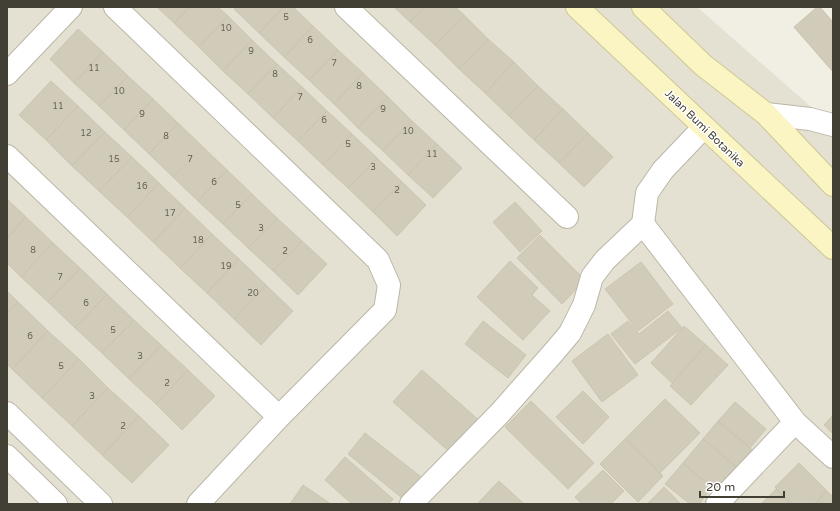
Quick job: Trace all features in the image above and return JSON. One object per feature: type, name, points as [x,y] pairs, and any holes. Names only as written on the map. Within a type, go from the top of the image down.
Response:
[{"type":"main road","name":"Jalan Bumi Botanika","points":[[577,7],[833,248]]},
{"type":"main road","points":[[644,7],[703,65],[766,114],[833,185]]},
{"type":"street","points":[[7,74],[71,7]]},
{"type":"street","points":[[115,7],[378,260],[389,285],[385,310],[279,417],[198,504]]},
{"type":"street","points":[[346,7],[568,217]]},
{"type":"street","points":[[766,114],[810,119],[833,126]]},
{"type":"street","points":[[411,504],[500,413],[570,332],[584,306],[592,277],[606,260],[643,224],[647,193],[663,170],[704,127]]},
{"type":"street","points":[[7,156],[279,417]]},
{"type":"street","points":[[643,224],[795,422],[833,457]]},
{"type":"street","points":[[7,414],[101,504]]},
{"type":"street","points":[[717,504],[795,422]]},
{"type":"street","points":[[7,456],[56,504]]},
{"type":"shaded area","points":[[7,7],[697,7],[833,126],[833,504],[7,504]]},
{"type":"building","points":[[157,7],[189,7],[174,23]]},
{"type":"building","points":[[189,7],[218,7],[228,16],[199,47],[174,23]]},
{"type":"building","points":[[237,7],[284,7],[259,33],[234,9]]},
{"type":"building","points":[[284,7],[293,7],[313,26],[284,57],[259,33]]},
{"type":"building","points":[[394,7],[424,7],[410,22]]},
{"type":"building","points":[[424,7],[455,7],[464,15],[435,45],[410,22]]},
{"type":"building","points":[[817,7],[820,7],[833,22],[833,72],[794,27]]},
{"type":"building","points":[[464,15],[488,39],[459,69],[435,45]]},
{"type":"building","points":[[228,16],[252,40],[223,71],[199,47]]},
{"type":"building","points":[[313,26],[338,50],[309,80],[284,57]]},
{"type":"building","points":[[78,29],[103,52],[74,83],[50,59]]},
{"type":"building","points":[[488,39],[514,62],[485,93],[459,69]]},
{"type":"building","points":[[252,40],[277,64],[248,94],[223,71]]},
{"type":"building","points":[[338,50],[363,73],[334,104],[309,80]]},
{"type":"building","points":[[103,52],[128,76],[99,106],[74,83]]},
{"type":"building","points":[[514,62],[538,86],[509,116],[485,93]]},
{"type":"building","points":[[277,64],[302,87],[273,118],[248,94]]},
{"type":"building","points":[[363,73],[388,97],[358,128],[334,104]]},
{"type":"building","points":[[128,76],[153,99],[124,130],[99,106]]},
{"type":"building","points":[[51,81],[78,106],[46,140],[19,115]]},
{"type":"building","points":[[538,86],[563,109],[534,140],[509,116]]},
{"type":"building","points":[[302,87],[327,111],[298,141],[273,118]]},
{"type":"building","points":[[388,97],[412,121],[383,151],[358,128]]},
{"type":"building","points":[[153,99],[178,123],[149,154],[124,130]]},
{"type":"building","points":[[78,106],[105,132],[72,166],[46,140]]},
{"type":"building","points":[[563,109],[588,133],[559,163],[534,140]]},
{"type":"building","points":[[327,111],[352,134],[323,165],[298,141]]},
{"type":"building","points":[[412,121],[437,144],[408,175],[383,151]]},
{"type":"building","points":[[178,123],[203,147],[173,177],[149,154]]},
{"type":"building","points":[[105,132],[132,157],[99,191],[72,166]]},
{"type":"building","points":[[588,133],[613,157],[584,187],[559,163]]},
{"type":"building","points":[[352,134],[377,158],[348,188],[323,165]]},
{"type":"building","points":[[437,144],[462,168],[433,198],[408,175]]},
{"type":"building","points":[[203,147],[227,170],[198,201],[173,177]]},
{"type":"building","points":[[132,157],[159,183],[127,217],[99,191]]},
{"type":"building","points":[[377,158],[402,182],[373,212],[348,188]]},
{"type":"building","points":[[227,170],[252,194],[223,224],[198,201]]},
{"type":"building","points":[[402,182],[426,205],[397,236],[373,212]]},
{"type":"building","points":[[159,183],[185,208],[153,242],[127,217]]},
{"type":"building","points":[[252,194],[277,218],[248,248],[223,224]]},
{"type":"building","points":[[7,199],[26,217],[7,238]]},
{"type":"building","points":[[515,202],[542,231],[520,252],[493,222]]},
{"type":"building","points":[[185,208],[212,234],[180,268],[153,242]]},
{"type":"building","points":[[26,217],[53,243],[21,277],[7,263],[7,238]]},
{"type":"building","points":[[277,218],[302,241],[273,271],[248,248]]},
{"type":"building","points":[[212,234],[239,259],[207,293],[180,268]]},
{"type":"building","points":[[540,235],[585,280],[562,304],[517,258]]},
{"type":"building","points":[[302,241],[327,264],[298,295],[273,271]]},
{"type":"building","points":[[53,243],[80,268],[48,302],[21,277]]},
{"type":"building","points":[[239,259],[266,285],[234,319],[207,293]]},
{"type":"building","points":[[510,261],[538,288],[532,295],[550,311],[523,340],[477,297]]},
{"type":"building","points":[[641,262],[673,304],[638,331],[605,289]]},
{"type":"building","points":[[80,268],[107,294],[75,328],[48,302]]},
{"type":"building","points":[[266,285],[293,311],[261,345],[234,319]]},
{"type":"building","points":[[7,291],[18,302],[7,314]]},
{"type":"building","points":[[107,294],[134,320],[102,353],[75,328]]},
{"type":"building","points":[[18,302],[48,331],[12,369],[7,364],[7,314]]},
{"type":"building","points":[[668,311],[682,328],[635,364],[611,334],[628,321],[639,334]]},
{"type":"building","points":[[134,320],[161,345],[129,379],[102,353]]},
{"type":"building","points":[[483,321],[526,355],[508,378],[465,344]]},
{"type":"building","points":[[684,326],[706,345],[672,383],[651,363]]},
{"type":"building","points":[[48,331],[79,359],[42,398],[12,369]]},
{"type":"building","points":[[608,334],[638,375],[602,402],[572,361]]},
{"type":"building","points":[[161,345],[188,370],[156,404],[129,379]]},
{"type":"building","points":[[706,345],[728,365],[691,405],[670,386]]},
{"type":"building","points":[[79,359],[108,388],[72,426],[42,398]]},
{"type":"building","points":[[188,370],[215,396],[182,430],[156,404]]},
{"type":"building","points":[[422,370],[482,423],[453,455],[393,402]]},
{"type":"building","points":[[108,388],[139,416],[102,455],[72,426]]},
{"type":"building","points":[[583,391],[609,417],[583,444],[556,417]]},
{"type":"building","points":[[665,399],[700,433],[660,473],[625,439]]},
{"type":"building","points":[[531,401],[594,463],[568,489],[505,427]]},
{"type":"building","points":[[735,402],[766,429],[750,448],[718,421]]},
{"type":"building","points":[[833,415],[833,434],[824,425]]},
{"type":"building","points":[[139,416],[169,445],[132,483],[102,455]]},
{"type":"building","points":[[718,421],[755,452],[740,470],[703,439]]},
{"type":"building","points":[[365,433],[425,480],[407,502],[348,454]]},
{"type":"building","points":[[625,439],[663,476],[638,502],[600,464]]},
{"type":"building","points":[[703,439],[737,468],[717,492],[683,463]]},
{"type":"building","points":[[345,457],[393,499],[389,504],[352,504],[325,480]]},
{"type":"building","points":[[683,463],[712,488],[699,504],[690,504],[665,484]]},
{"type":"building","points":[[799,463],[827,491],[815,504],[791,504],[775,487]]},
{"type":"building","points":[[603,470],[624,491],[611,504],[582,504],[575,497]]},
{"type":"building","points":[[499,481],[524,504],[477,504]]},
{"type":"building","points":[[303,485],[331,504],[290,504]]},
{"type":"building","points":[[664,487],[681,504],[647,504]]},
{"type":"building","points":[[776,489],[791,504],[761,504]]},
{"type":"building","points":[[827,491],[833,497],[833,504],[815,504]]}]
